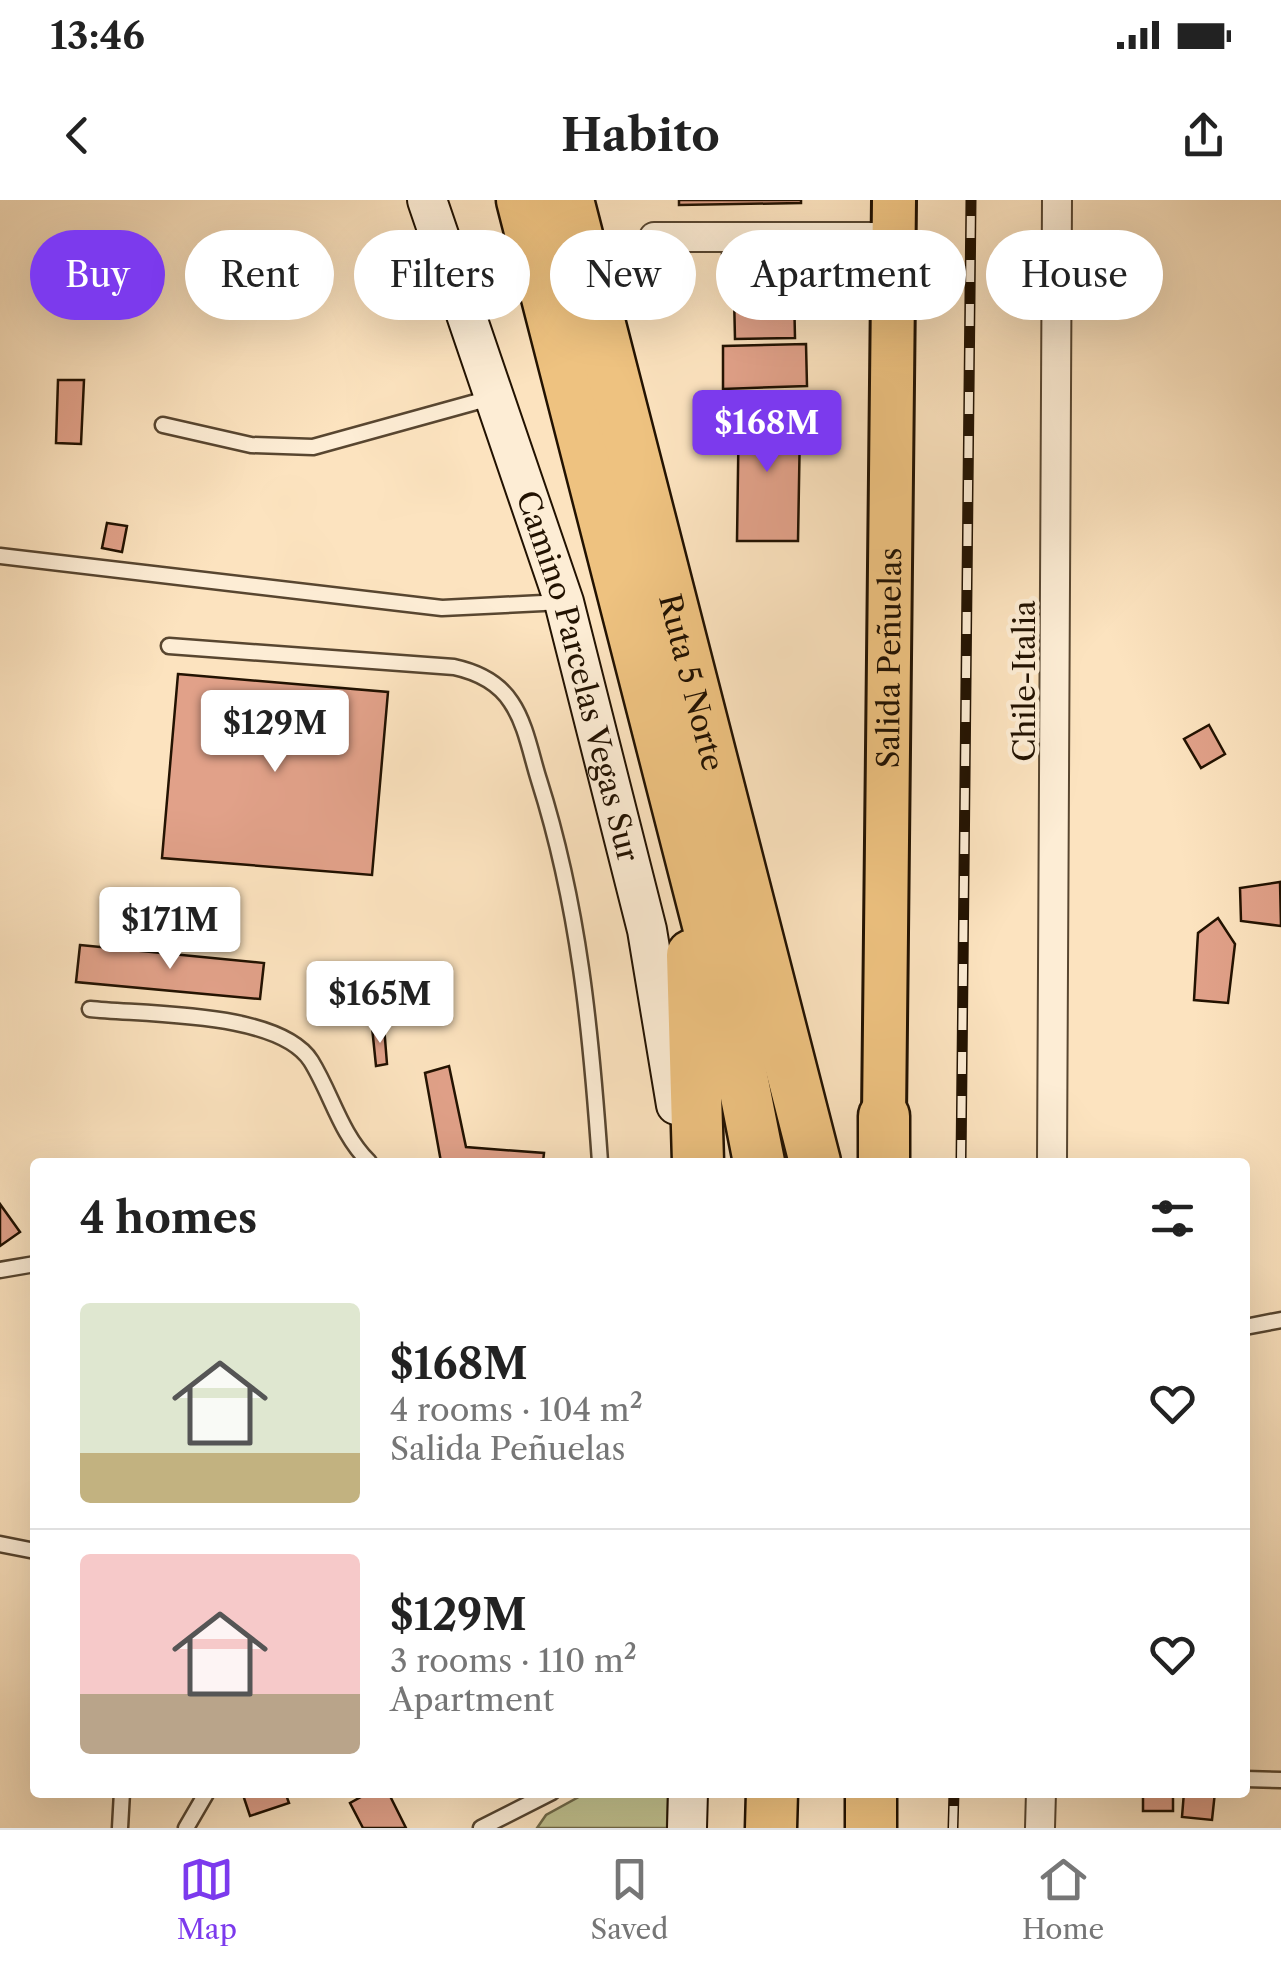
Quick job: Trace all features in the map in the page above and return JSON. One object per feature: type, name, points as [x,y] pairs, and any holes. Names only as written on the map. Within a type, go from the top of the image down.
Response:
[{"type":"highway","name":"Ruta 5 Norte","points":[[522,200],[738,1048],[758,1158]]},
{"type":"highway","name":"Ruta 5 Norte","points":[[568,200],[814,1158]]},
{"type":"highway","points":[[678,806],[697,1035],[698,1158]]},
{"type":"highway","points":[[771,1828],[772,1798]]},
{"type":"highway","points":[[870,1828],[871,1798]]},
{"type":"main road","name":"Salida Peñuelas","points":[[884,1139],[894,218]]},
{"type":"street","name":"Camino Parcelas Vegas Sur","points":[[427,200],[564,602],[648,930],[673,1071],[681,1158]]},
{"type":"street","name":"Chile-Italia","points":[[1052,1158],[1057,200]]},
{"type":"street","points":[[696,234],[894,218]]},
{"type":"street","points":[[688,1798],[688,1828]]},
{"type":"street","points":[[1040,1798],[1040,1828]]},
{"type":"lane","points":[[163,425],[251,445],[313,447],[495,396]]},
{"type":"lane","points":[[0,556],[442,608],[564,602]]},
{"type":"lane","points":[[169,646],[454,667],[486,678],[511,701],[544,796],[578,939],[589,1002],[600,1158]]},
{"type":"lane","points":[[90,1009],[256,1026],[286,1038],[309,1058],[348,1138],[366,1158]]},
{"type":"lane","points":[[0,1270],[30,1265]]},
{"type":"lane","points":[[1250,1327],[1281,1320]]},
{"type":"lane","points":[[0,1544],[30,1550]]},
{"type":"lane","points":[[1250,1778],[1281,1780]]},
{"type":"lane","points":[[120,1828],[122,1798]]},
{"type":"lane","points":[[186,1828],[204,1798]]},
{"type":"lane","points":[[481,1828],[540,1798]]},
{"type":"green space","points":[[577,1798],[668,1798],[667,1828],[537,1828],[546,1815]]},
{"type":"building","points":[[679,200],[801,200],[801,203],[679,205]]},
{"type":"building","points":[[735,320],[795,320],[795,338],[735,339]]},
{"type":"building","points":[[806,344],[807,386],[723,389],[723,346]]},
{"type":"building","points":[[58,380],[84,380],[81,444],[56,443]]},
{"type":"building","points":[[739,401],[775,401],[775,425],[800,426],[798,541],[737,541]]},
{"type":"building","points":[[107,523],[127,526],[122,552],[102,548]]},
{"type":"building","points":[[178,674],[388,692],[372,875],[162,858]]},
{"type":"building","points":[[1209,725],[1225,754],[1201,768],[1184,739]]},
{"type":"building","points":[[1280,882],[1281,926],[1241,921],[1240,888]]},
{"type":"building","points":[[1218,918],[1235,944],[1228,1003],[1194,1000],[1198,933]]},
{"type":"building","points":[[80,945],[264,963],[260,999],[76,982]]},
{"type":"building","points":[[384,1026],[387,1064],[376,1066],[372,1027]]},
{"type":"building","points":[[449,1066],[466,1147],[544,1153],[543,1158],[440,1158],[425,1073]]},
{"type":"building","points":[[0,1204],[20,1232],[0,1246]]},
{"type":"building","points":[[244,1798],[287,1798],[289,1803],[250,1816]]},
{"type":"building","points":[[359,1798],[391,1798],[406,1828],[363,1828],[350,1803]]},
{"type":"building","points":[[1143,1798],[1173,1798],[1173,1811],[1143,1811]]},
{"type":"building","points":[[1184,1798],[1214,1798],[1212,1820],[1182,1817]]},
{"type":"railway","points":[[961,1158],[971,200]]},
{"type":"railway","points":[[953,1828],[954,1798]]}]
